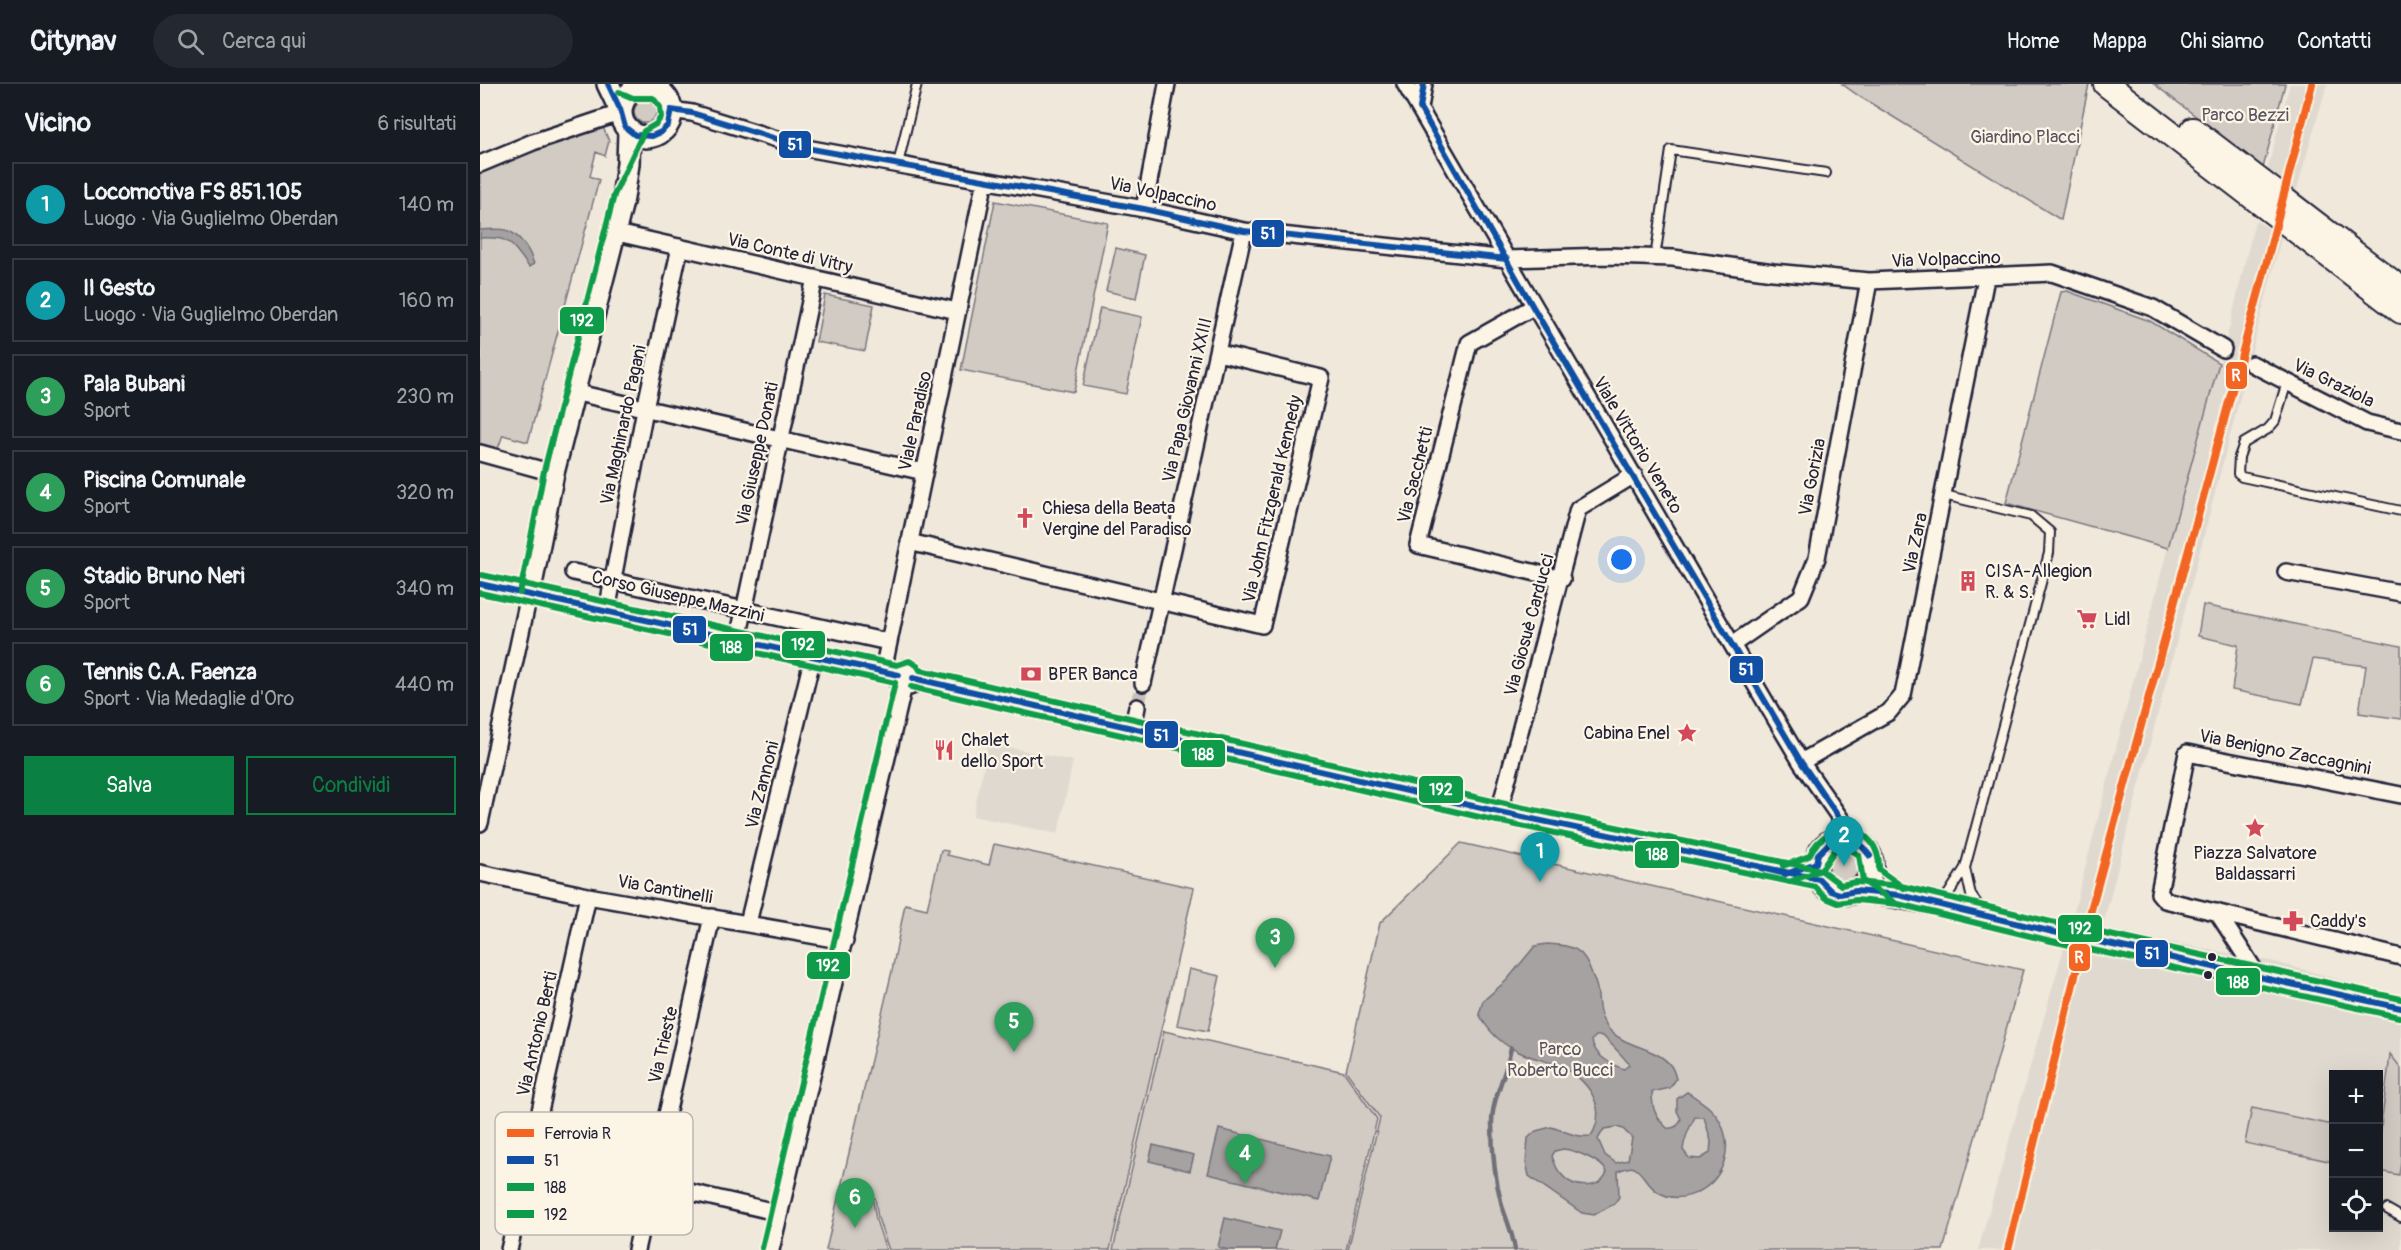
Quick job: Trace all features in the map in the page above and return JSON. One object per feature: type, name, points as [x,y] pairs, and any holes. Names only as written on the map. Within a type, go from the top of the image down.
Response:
[{"type":"main road","points":[[529,595],[553,473],[623,198],[628,164],[623,118],[624,98],[653,91],[668,125],[661,132],[644,137],[623,118],[608,84]]},
{"type":"main road","points":[[2106,84],[2401,310]]},
{"type":"main road","points":[[2133,84],[2401,289]]},
{"type":"main road","points":[[623,198],[652,136]]},
{"type":"main road","name":"Corso Giuseppe Mazzini","points":[[480,584],[738,639],[900,677],[1135,717],[1499,812],[1786,874],[1817,871]]},
{"type":"main road","points":[[1863,883],[1871,859],[1863,845],[1856,841],[1839,838],[1831,841],[1818,854],[1817,871],[1831,891],[1840,894],[1863,883],[1899,895],[1984,915],[2401,1008]]},
{"type":"street","points":[[1144,209],[1167,84]]},
{"type":"street","name":"Viale Vittorio Veneto","points":[[1405,84],[1533,307],[1802,762],[1856,841]]},
{"type":"street","points":[[1420,108],[1424,84]]},
{"type":"street","name":"Via Volpaccino","points":[[653,91],[692,113],[806,148],[1144,209],[1244,231],[1507,259],[1608,256],[1673,258],[1773,272],[1869,281],[1986,278],[2052,273],[2153,308],[2223,349]]},
{"type":"street","points":[[480,164],[533,142],[623,118]]},
{"type":"street","name":"Viale Paradiso","points":[[771,1250],[845,941],[900,677],[888,642],[985,180]]},
{"type":"street","name":"Via Papa Giovanni XXIII","points":[[1143,683],[1244,231]]},
{"type":"street","name":"Via Conte di Vitry","points":[[614,232],[957,312]]},
{"type":"street","name":"Via Maghinardo Pagani","points":[[607,611],[645,409],[680,248]]},
{"type":"street","name":"Via Giuseppe Donati","points":[[738,639],[814,278]]},
{"type":"street","name":"Via Zara","points":[[1802,762],[1889,712],[1903,695],[1986,278]]},
{"type":"street","name":"Via Gorizia","points":[[1733,644],[1801,597],[1817,558],[1869,281]]},
{"type":"street","name":"Via Sacchetti","points":[[1533,307],[1469,343],[1418,545],[1562,579]]},
{"type":"street","name":"Via John Fitzgerald Kennedy","points":[[909,542],[1262,625],[1321,378],[1218,353]]},
{"type":"street","name":"Via Graziola","points":[[2252,364],[2367,423],[2401,431]]},
{"type":"street","points":[[573,392],[924,472]]},
{"type":"street","points":[[480,453],[553,473]]},
{"type":"street","name":"Via Giosuè Carducci","points":[[1499,812],[1562,579],[1578,509],[1634,475]]},
{"type":"street","name":"Corso Giuseppe Mazzini","points":[[573,572],[888,642]]},
{"type":"street","points":[[2286,572],[2401,593]]},
{"type":"street","points":[[480,823],[529,595]]},
{"type":"street","name":"Via Zannoni","points":[[748,923],[813,656]]},
{"type":"street","name":"Via Benigno Zaccagnini","points":[[2401,795],[2187,753],[2159,893],[2165,900],[2401,957]]},
{"type":"street","points":[[1831,841],[1842,822]]},
{"type":"street","name":"Via Cantinelli","points":[[480,873],[588,896],[845,941]]},
{"type":"street","name":"Via Antonio Berti","points":[[540,1112],[588,896]]},
{"type":"street","points":[[2217,912],[2259,977]]},
{"type":"street","name":"Via Trieste","points":[[667,1112],[712,917]]},
{"type":"street","points":[[693,1193],[780,1213]]},
{"type":"street","name":"Via Antonio Berti","points":[[509,1250],[512,1235]]},
{"type":"street","name":"Via Trieste","points":[[636,1250],[639,1235]]},
{"type":"lane","points":[[898,164],[917,84]]},
{"type":"lane","points":[[1655,258],[1671,150],[1827,173]]},
{"type":"lane","points":[[2287,382],[2275,421],[2268,429],[2244,443],[2241,449],[2238,474],[2242,477],[2401,511]]},
{"type":"lane","points":[[1938,904],[1949,893],[1965,868],[2049,553],[2050,531],[2031,516],[1944,495]]},
{"type":"lane","points":[[1965,868],[1971,895],[1984,915]]},
{"type":"lane","points":[[2387,1209],[2401,1217]]},
{"type":"shaded area","points":[[2290,84],[2327,84],[2296,192],[2267,171]]},
{"type":"shaded area","points":[[2255,221],[2282,235],[2102,929],[2275,962],[2401,996],[2401,1250],[1978,1250],[2072,919],[2172,531],[2230,325]]},
{"type":"shaded area","points":[[500,229],[516,235],[524,244],[534,264],[529,267],[514,247],[505,240],[480,238],[480,230]]},
{"type":"shaded area","points":[[989,743],[1073,761],[1058,834],[973,816]]},
{"type":"shaded area","points":[[1563,945],[1581,953],[1589,965],[1595,982],[1600,1013],[1607,1027],[1622,1039],[1657,1054],[1671,1066],[1676,1079],[1670,1088],[1652,1092],[1655,1112],[1667,1128],[1679,1124],[1681,1119],[1677,1111],[1677,1099],[1687,1092],[1705,1104],[1718,1118],[1726,1140],[1725,1158],[1717,1175],[1704,1189],[1686,1196],[1667,1196],[1655,1190],[1636,1169],[1627,1168],[1618,1171],[1619,1197],[1614,1204],[1594,1215],[1582,1213],[1529,1176],[1526,1162],[1528,1138],[1536,1131],[1551,1127],[1575,1135],[1591,1136],[1598,1115],[1592,1095],[1578,1078],[1559,1066],[1512,1049],[1491,1031],[1479,1014],[1483,1001],[1507,980],[1535,946]],"holes":[[[1596,1036],[1603,1036],[1629,1065],[1624,1069],[1608,1062],[1596,1051],[1592,1040]],[[1695,1117],[1704,1117],[1711,1141],[1710,1153],[1700,1159],[1689,1158],[1683,1150]],[[1617,1127],[1623,1129],[1632,1138],[1628,1160],[1616,1163],[1605,1155],[1598,1139],[1604,1129]],[[1563,1149],[1581,1154],[1600,1164],[1607,1172],[1603,1178],[1592,1185],[1572,1183],[1557,1168],[1552,1156],[1555,1151]]]},
{"type":"shaded area","points":[[1219,1129],[1330,1156],[1319,1201],[1208,1174]]},
{"type":"shaded area","points":[[1153,1145],[1194,1155],[1190,1171],[1149,1161]]},
{"type":"shaded area","points":[[1225,1218],[1280,1231],[1275,1250],[1229,1250],[1218,1247]]},
{"type":"green space","name":"Giardino Placci","points":[[1842,84],[2089,84],[2061,220],[1859,96]]},
{"type":"green space","name":"Parco Bezzi","points":[[2154,84],[2285,84],[2263,168]]},
{"type":"green space","points":[[645,101],[653,104],[656,112],[653,120],[645,123],[637,120],[634,112],[637,104]]},
{"type":"green space","points":[[602,125],[609,141],[605,156],[596,152],[590,176],[599,180],[528,442],[503,435],[497,451],[480,446],[480,170],[533,147]]},
{"type":"green space","points":[[995,201],[1108,223],[1074,392],[961,370]]},
{"type":"green space","points":[[1116,248],[1145,255],[1136,298],[1106,291]]},
{"type":"green space","points":[[2067,291],[2150,321],[2219,363],[2168,548],[2006,503],[2061,292]]},
{"type":"green space","points":[[825,295],[874,305],[865,351],[816,342]]},
{"type":"green space","points":[[1100,308],[1142,317],[1126,394],[1083,386]]},
{"type":"green space","points":[[2203,605],[2401,646],[2401,719],[2359,713],[2366,666],[2313,659],[2302,704],[2232,690],[2238,645],[2198,636]]},
{"type":"green space","name":"Parco Roberto Bucci","points":[[1461,843],[2023,970],[1943,1250],[1348,1250],[1380,1118],[1346,1071],[1380,923]]},
{"type":"green space","points":[[994,844],[1194,888],[1110,1250],[889,1250],[878,1218],[875,1198],[840,1191],[892,971],[905,904],[927,909],[941,850],[948,851],[947,855],[989,865]]},
{"type":"green space","points":[[1844,851],[1855,855],[1859,866],[1855,877],[1844,881],[1833,877],[1829,866],[1833,855]]},
{"type":"green space","points":[[1189,969],[1220,976],[1208,1031],[1177,1025]]},
{"type":"green space","points":[[1164,1031],[1344,1072],[1377,1119],[1346,1250],[1113,1250]]},
{"type":"green space","points":[[2390,1054],[2401,1068],[2399,1175],[2383,1172],[2383,1111]]},
{"type":"green space","points":[[2252,1108],[2329,1124],[2329,1161],[2245,1143]]},
{"type":"green space","points":[[839,1194],[873,1201],[876,1220],[886,1250],[826,1250]]},
{"type":"waterway","points":[[1511,1048],[1494,1104],[1492,1133],[1497,1186],[1515,1250]]},
{"type":"tunnel","points":[[1137,707],[1143,683]]},
{"type":"rail line","name":"R","points":[[2008,1250],[2092,906],[2261,284],[2312,84]]},
{"type":"transit line","name":"51","points":[[608,84],[620,109],[625,127],[635,135],[652,136],[661,132],[668,125],[671,110],[692,113],[806,148],[1144,209],[1244,231],[1507,259]]},
{"type":"transit line","name":"51","points":[[1424,84],[1420,108],[1533,307],[1801,762],[1842,822],[1870,856]]},
{"type":"transit line","name":"192","points":[[520,593],[544,471],[614,195],[644,131],[656,124],[661,117],[660,107],[653,98],[633,98],[619,92]]},
{"type":"transit line","name":"192","points":[[482,575],[897,665],[909,661],[917,665],[920,670],[1501,803],[1821,870],[1841,885],[1856,882],[1901,886],[2051,922],[2401,999]]},
{"type":"transit line","name":"51","points":[[480,584],[899,675]]},
{"type":"transit line","name":"188","points":[[480,593],[895,683]]},
{"type":"transit line","name":"51","points":[[913,678],[1499,812],[1819,879],[1831,891],[1840,894],[1856,891],[1899,895],[2049,931],[2401,1008]]},
{"type":"transit line","name":"192","points":[[762,1248],[895,683]]},
{"type":"transit line","name":"188","points":[[911,687],[1497,821],[1815,887],[1826,898],[1838,903],[1856,900],[1898,904],[2047,940],[2399,1017]]},
{"type":"transit line","name":"51","points":[[1761,868],[1786,874],[1816,863],[1818,854],[1831,841],[1842,822]]},
{"type":"transit line","name":"192","points":[[1783,866],[1809,856],[1828,834],[1840,830],[1852,830],[1863,835],[1872,843],[1877,855],[1879,870],[1904,888]]},
{"type":"transit line","name":"188","points":[[1789,882],[1821,870],[1835,850],[1848,848],[1859,855],[1863,881],[1894,902]]},
{"type":"place","name":"Chiesa della Beata Vergine del Paradiso","points":[[1025,518]]},
{"type":"place","name":"CISA-Allegion R. & S.","points":[[1968,581]]},
{"type":"place","name":"Lidl","points":[[2087,619]]},
{"type":"place","name":"BPER Banca","points":[[1031,674]]},
{"type":"place","name":"Cabina Enel","points":[[1687,733]]},
{"type":"place","name":"Chalet dello Sport","points":[[944,750]]},
{"type":"place","name":"Piazza Salvatore Baldassarri","points":[[2255,828]]},
{"type":"place","name":"Il Gesto","points":[[1844,866]]},
{"type":"place","name":"Locomotiva FS 851.105","points":[[1540,882]]},
{"type":"place","name":"Caddy's","points":[[2293,921]]},
{"type":"place","name":"Pala Bubani","points":[[1275,968]]},
{"type":"place","name":"Stadio Bruno Neri","points":[[1014,1052]]},
{"type":"place","name":"Piscina Comunale","points":[[1245,1184]]},
{"type":"place","name":"Tennis C.A. Faenza","points":[[855,1228]]}]
